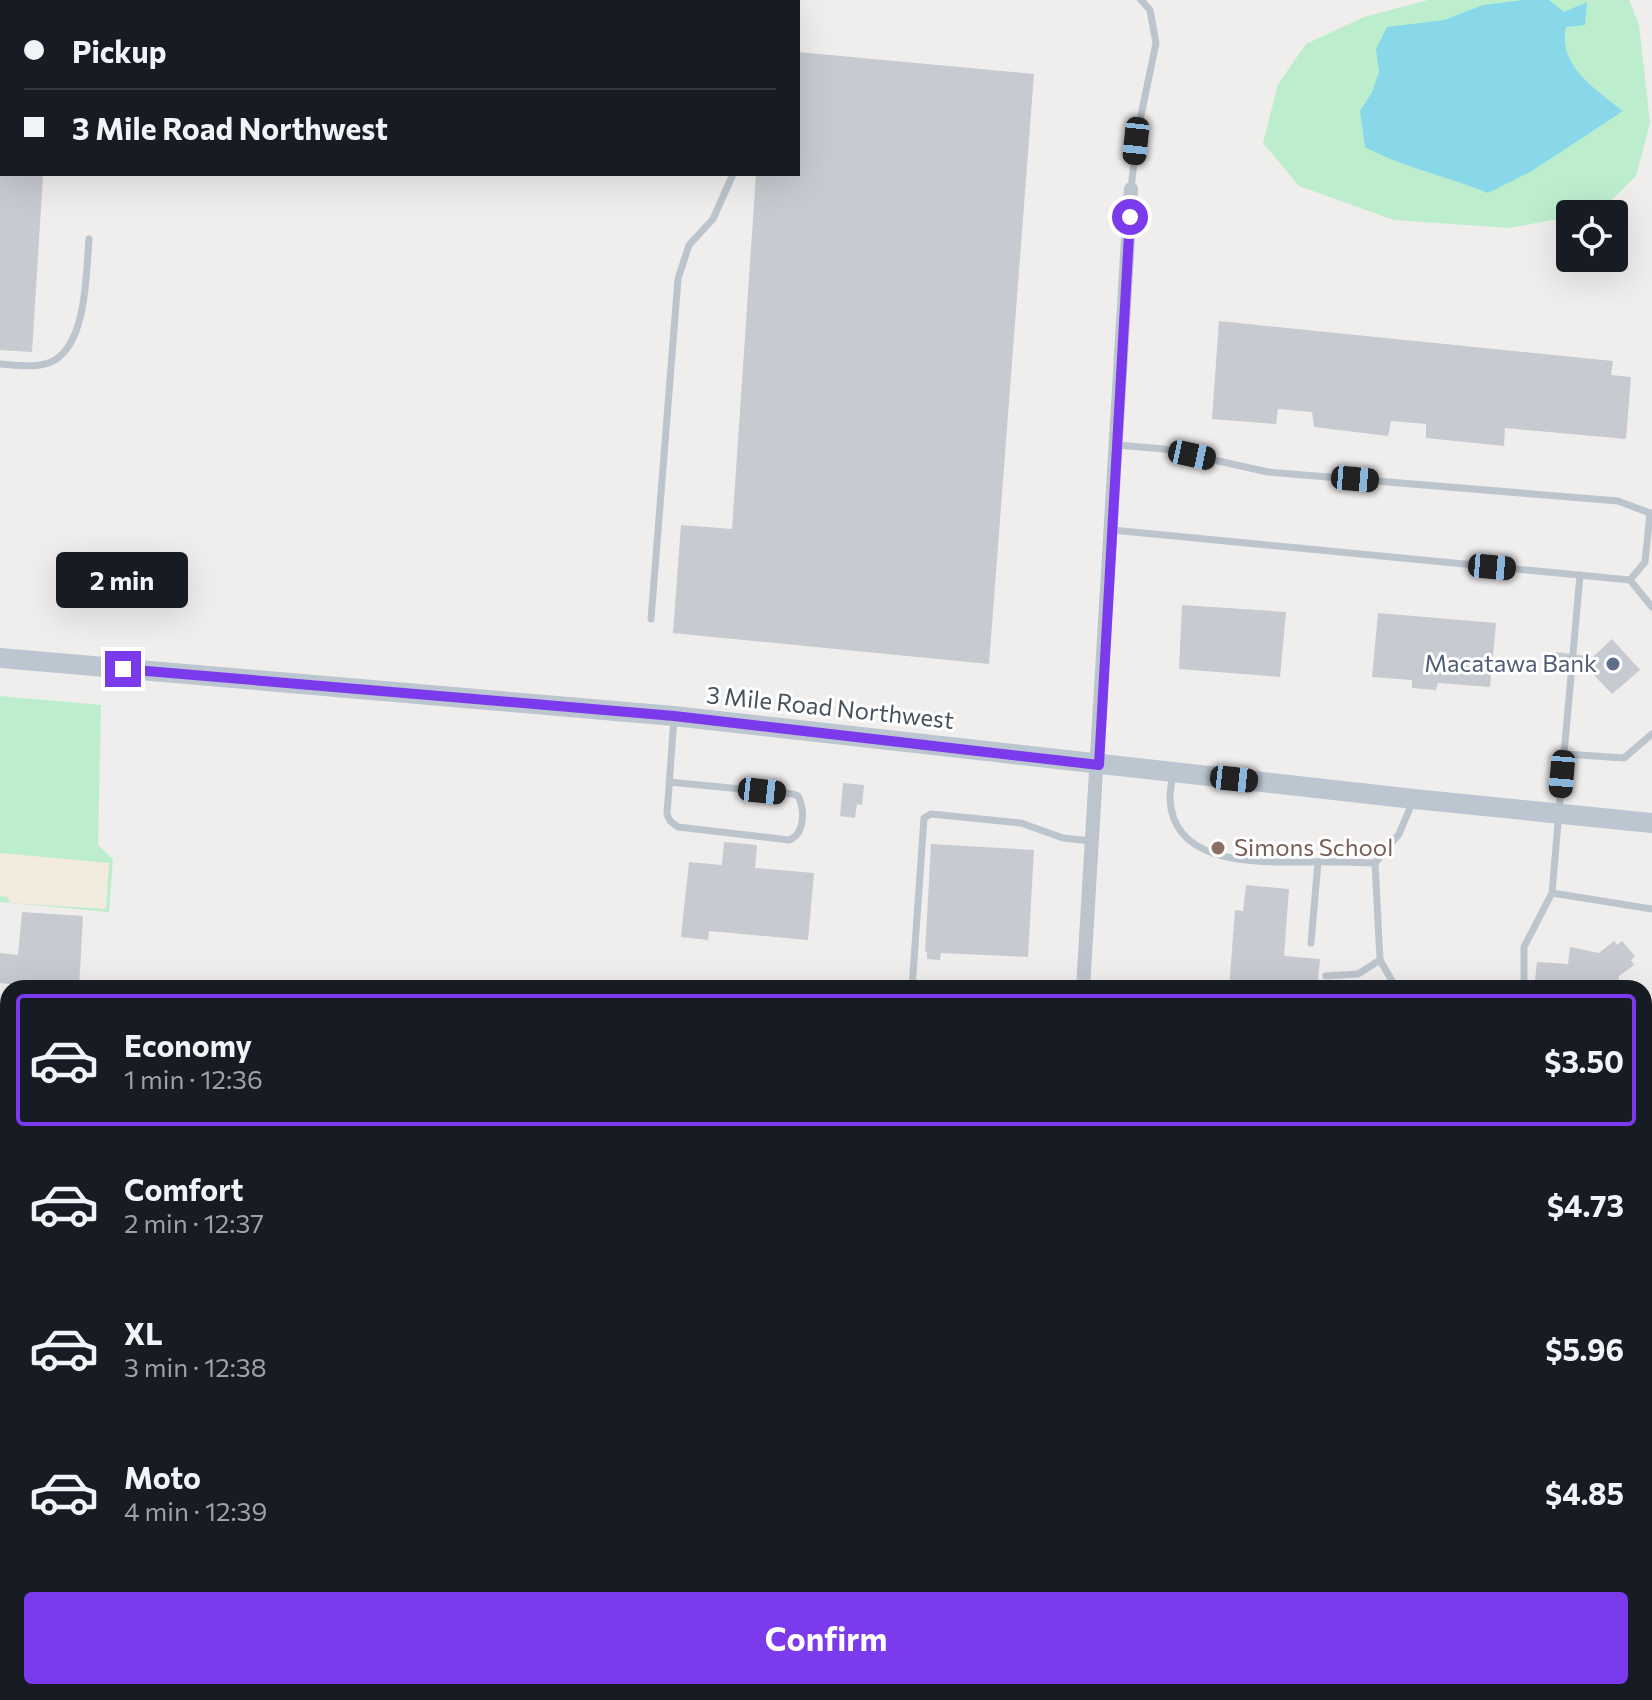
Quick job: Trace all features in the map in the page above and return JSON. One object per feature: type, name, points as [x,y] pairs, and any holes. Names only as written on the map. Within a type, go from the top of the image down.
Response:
[{"type":"main road","name":"3 Mile Road Northwest","points":[[0,658],[674,716],[1099,765],[1652,823]]},
{"type":"street","points":[[1084,980],[1099,765],[1131,189]]},
{"type":"lane","points":[[1131,189],[1137,135],[1156,43],[1150,10],[1141,0]]},
{"type":"lane","points":[[651,619],[678,279],[689,245],[713,219],[732,176]]},
{"type":"lane","points":[[0,364],[29,366],[54,361],[73,344],[83,302],[89,239]]},
{"type":"lane","points":[[1117,445],[1164,449],[1268,472],[1618,501],[1651,513],[1645,562],[1630,580]]},
{"type":"lane","points":[[1112,530],[1630,580],[1652,607]]},
{"type":"lane","points":[[1524,980],[1524,947],[1552,893],[1580,575]]},
{"type":"lane","points":[[669,782],[793,794],[801,801],[801,830],[797,837],[789,840],[678,827],[670,821],[667,814],[669,782],[674,716]]},
{"type":"lane","points":[[1564,754],[1624,758],[1652,734]]},
{"type":"lane","points":[[1174,772],[1170,798],[1179,825],[1193,844],[1217,856],[1242,861],[1375,863]]},
{"type":"lane","points":[[1391,980],[1380,960],[1375,863],[1399,834],[1414,799]]},
{"type":"lane","points":[[913,980],[924,818],[931,814],[1021,823],[1063,838],[1093,842]]},
{"type":"lane","points":[[1311,943],[1318,862]]},
{"type":"lane","points":[[1552,893],[1652,909]]},
{"type":"lane","points":[[1326,976],[1358,974],[1380,960]]},
{"type":"green space","points":[[1428,0],[1629,0],[1639,25],[1650,123],[1636,176],[1611,200],[1556,200],[1556,220],[1509,228],[1394,220],[1299,186],[1263,143],[1278,84],[1306,44],[1364,17]]},
{"type":"green space","points":[[0,696],[101,705],[98,845],[113,859],[109,912],[0,902]]},
{"type":"sand","points":[[0,853],[109,863],[106,909],[10,903],[7,897],[0,896]]},
{"type":"water","points":[[1549,0],[1564,12],[1587,2],[1585,25],[1566,27],[1567,53],[1581,75],[1623,111],[1532,171],[1488,193],[1395,161],[1365,147],[1360,111],[1372,92],[1379,72],[1376,49],[1387,27],[1444,20],[1483,5]]},
{"type":"building","points":[[800,52],[1034,74],[989,664],[673,633],[681,525],[732,529],[756,176],[800,176]]},
{"type":"building","points":[[0,176],[43,176],[32,352],[0,350]]},
{"type":"building","points":[[1219,321],[1613,361],[1611,375],[1631,377],[1626,439],[1505,428],[1504,446],[1426,438],[1426,424],[1391,421],[1388,436],[1314,427],[1312,412],[1278,409],[1276,424],[1212,419]]},
{"type":"building","points":[[1182,605],[1286,612],[1280,677],[1179,669]]},
{"type":"building","points":[[1378,613],[1496,623],[1490,687],[1438,683],[1436,690],[1412,688],[1412,680],[1372,677]]},
{"type":"building","name":"Macatawa Bank","points":[[1612,639],[1640,670],[1612,694],[1591,672],[1555,667],[1556,652],[1593,657]]},
{"type":"building","points":[[843,783],[864,785],[862,805],[857,804],[855,818],[840,816]]},
{"type":"building","points":[[724,842],[757,845],[755,868],[814,873],[808,940],[709,931],[708,940],[681,937],[689,862],[722,865]]},
{"type":"building","points":[[931,844],[1034,850],[1028,957],[941,953],[940,960],[927,959]]},
{"type":"building","points":[[1246,885],[1289,889],[1284,956],[1320,959],[1318,980],[1230,980],[1235,910],[1243,911]]},
{"type":"building","points":[[22,912],[83,916],[79,980],[0,980],[0,953],[18,955]]},
{"type":"building","points":[[1614,941],[1617,945],[1622,941],[1635,956],[1631,960],[1634,965],[1619,976],[1619,980],[1535,980],[1537,962],[1568,964],[1570,947],[1599,953]]},
{"type":"place","name":"Macatawa Bank","points":[[1613,664]]},
{"type":"place","name":"Simons School","points":[[1218,848]]},
{"type":"route","points":[[123,669],[674,716],[1099,765],[1130,217]]}]
